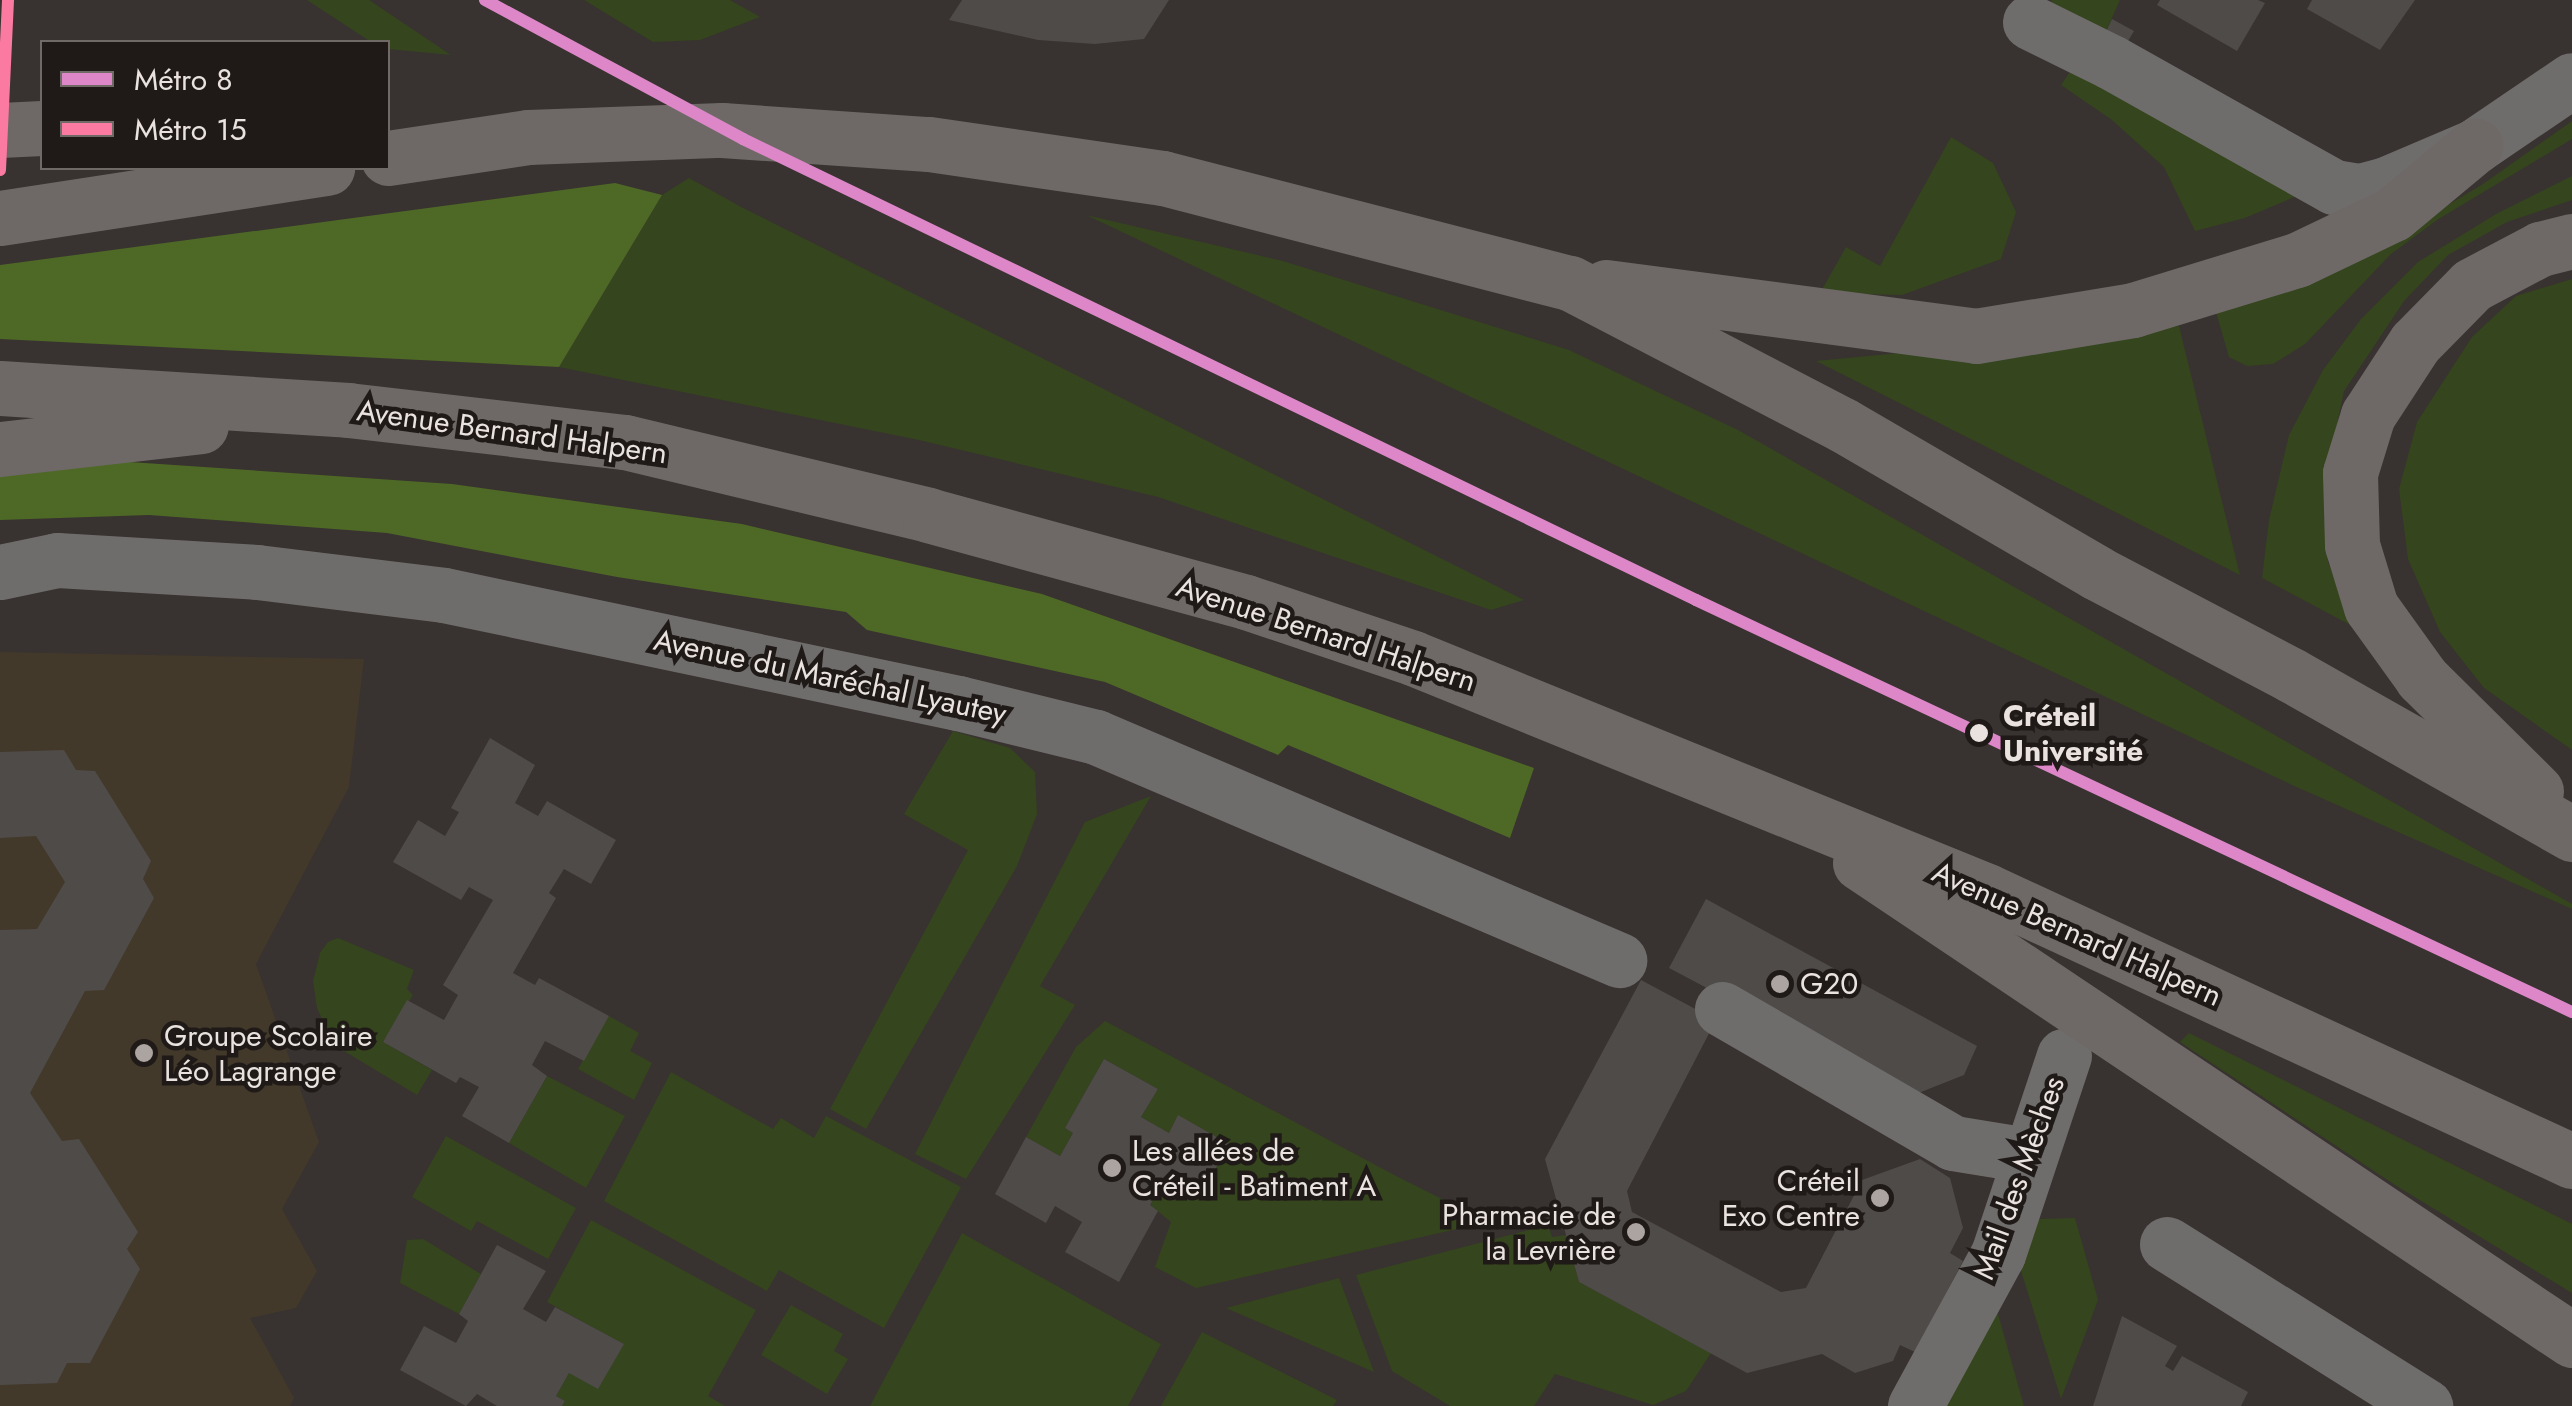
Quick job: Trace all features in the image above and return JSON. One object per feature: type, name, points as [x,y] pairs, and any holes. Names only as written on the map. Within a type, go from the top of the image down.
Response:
[{"type":"highway","points":[[390,118],[528,136]]},
{"type":"highway","points":[[0,130],[40,128]]},
{"type":"highway","points":[[390,158],[528,136],[722,130],[929,144],[1163,178],[1570,282],[1976,336],[2133,310],[2297,260],[2393,214],[2475,146]]},
{"type":"highway","points":[[0,218],[314,170]]},
{"type":"highway","points":[[2572,241],[2540,249],[2472,284],[2415,343],[2368,415],[2350,473],[2352,545],[2372,607],[2422,678],[2572,823]]},
{"type":"highway","points":[[1570,282],[1843,426],[2098,573],[2290,675],[2572,834]]},
{"type":"highway","name":"Avenue Bernard Halpern","points":[[0,388],[348,410],[625,442],[947,520],[1246,602],[1413,658],[1987,891],[2572,1161]]},
{"type":"highway","points":[[0,449],[348,410]]},
{"type":"highway","points":[[1766,800],[2572,1340]]},
{"type":"street","points":[[2030,22],[2111,62],[2334,187],[2360,191],[2475,146],[2572,80]]},
{"type":"street","name":"Avenue du Maréchal Lyautey","points":[[0,572],[57,560],[257,572],[444,594],[958,703],[1096,737],[1619,960]]},
{"type":"street","points":[[1722,1009],[1953,1143],[2028,1155]]},
{"type":"street","name":"Mail des Mèches","points":[[1915,1406],[1998,1254],[2064,1056]]},
{"type":"street","points":[[2167,1244],[2425,1406]]},
{"type":"shaded area","name":"Groupe Scolaire Léo Lagrange","points":[[0,652],[364,659],[349,787],[256,964],[319,1142],[282,1209],[317,1271],[296,1308],[250,1318],[294,1398],[290,1406],[0,1406]]},
{"type":"green space","points":[[307,0],[369,0],[451,55],[390,49],[390,40],[368,40]]},
{"type":"green space","points":[[584,0],[730,0],[760,17],[700,40],[653,42]]},
{"type":"green space","points":[[2052,0],[2120,0],[2103,38],[2048,8]]},
{"type":"green space","points":[[2076,63],[2306,192],[2245,218],[2195,231],[2164,167],[2112,120],[2061,85]]},
{"type":"green space","points":[[2572,121],[2572,139],[2437,220],[2391,254],[2305,344],[2273,364],[2247,366],[2229,357],[2216,312],[2378,247],[2483,184]]},
{"type":"green space","points":[[1951,137],[1993,163],[2016,212],[2001,259],[1902,295],[1820,293],[1846,247],[1880,266]]},
{"type":"green space","points":[[2572,176],[2572,200],[2507,222],[2448,255],[2404,301],[2344,391],[2325,481],[2328,562],[2354,627],[2262,578],[2269,520],[2289,435],[2323,370],[2361,319],[2418,262],[2496,214]]},
{"type":"green space","points":[[689,178],[1524,600],[1491,610],[1158,497],[919,440],[559,367],[662,195]]},
{"type":"green space","points":[[615,183],[662,195],[559,367],[0,339],[0,265]]},
{"type":"green space","points":[[1086,215],[1283,261],[1569,350],[1738,430],[2572,904],[2572,909],[2292,785]]},
{"type":"green space","points":[[2572,279],[2572,750],[2484,688],[2440,632],[2408,559],[2399,489],[2417,422],[2472,337],[2516,296]]},
{"type":"green space","points":[[2179,326],[2240,575],[1816,361]]},
{"type":"green space","points":[[115,461],[452,484],[742,524],[1042,594],[1534,768],[1510,838],[1288,745],[1278,755],[1105,682],[867,630],[846,612],[617,577],[387,533],[149,515],[0,520],[0,475]]},
{"type":"green space","points":[[953,731],[1010,748],[1035,772],[1037,814],[1017,866],[866,1129],[830,1109],[968,850],[904,814]]},
{"type":"green space","points":[[1151,796],[1040,986],[1075,1005],[966,1179],[915,1154],[1085,822]]},
{"type":"green space","points":[[338,938],[414,970],[407,989],[413,995],[383,1042],[432,1070],[417,1095],[334,1045],[317,1008],[313,981],[320,953],[328,942]]},
{"type":"green space","points":[[609,1016],[639,1033],[630,1051],[652,1063],[634,1100],[578,1069]]},
{"type":"green space","points":[[1105,1021],[1488,1222],[1196,1288],[1155,1267],[1171,1222],[1150,1205],[1164,1180],[1228,1143],[1178,1116],[1169,1133],[1141,1117],[1158,1089],[1104,1059],[1065,1128],[1073,1133],[1060,1156],[1026,1137],[1076,1047]]},
{"type":"green space","points":[[2189,1033],[2572,1224],[2572,1293],[2395,1185],[2180,1042]]},
{"type":"green space","points":[[671,1072],[773,1129],[781,1118],[814,1138],[826,1116],[961,1187],[884,1328],[779,1270],[767,1291],[604,1201]]},
{"type":"green space","points":[[547,1076],[625,1116],[586,1188],[509,1143]]},
{"type":"green space","points":[[446,1136],[576,1208],[548,1259],[477,1221],[471,1231],[412,1197]]},
{"type":"green space","points":[[2075,1218],[2098,1300],[2061,1399],[2016,1255],[2037,1219]]},
{"type":"green space","points":[[591,1220],[756,1310],[708,1396],[725,1406],[562,1406],[565,1401],[556,1396],[569,1373],[623,1344],[547,1302]]},
{"type":"green space","points":[[1548,1225],[1552,1237],[1566,1235],[1579,1282],[1711,1353],[1686,1391],[1653,1405],[1555,1374],[1534,1406],[1450,1406],[1392,1371],[1356,1275]]},
{"type":"green space","points":[[962,1233],[1161,1344],[1128,1406],[870,1406]]},
{"type":"green space","points":[[423,1239],[481,1274],[459,1314],[400,1283],[407,1240]]},
{"type":"green space","points":[[1339,1278],[1374,1372],[1226,1308]]},
{"type":"green space","points":[[1994,1300],[2024,1406],[1937,1406]]},
{"type":"green space","points":[[791,1305],[843,1334],[834,1351],[848,1359],[827,1394],[761,1355]]},
{"type":"green space","points":[[1202,1332],[1337,1400],[1333,1406],[1161,1406]]},
{"type":"building","points":[[962,0],[1169,0],[1144,39],[1095,44],[1038,40],[949,20]]},
{"type":"building","points":[[2160,0],[2265,3],[2237,51],[2157,5]]},
{"type":"building","points":[[2312,0],[2415,0],[2380,50],[2307,9]]},
{"type":"building","points":[[2112,19],[2134,31],[2124,48],[2103,38]]},
{"type":"building","points":[[490,738],[535,765],[515,803],[538,816],[547,801],[616,840],[591,884],[564,869],[549,893],[556,898],[513,973],[535,985],[539,978],[609,1016],[584,1061],[545,1041],[532,1065],[547,1076],[509,1143],[462,1116],[479,1087],[460,1077],[456,1083],[383,1042],[407,1000],[444,1020],[458,995],[443,985],[493,900],[469,887],[461,900],[393,862],[418,820],[445,836],[459,812],[451,808]]},
{"type":"building","points":[[64,750],[76,770],[95,771],[151,861],[143,879],[154,898],[104,990],[85,991],[30,1093],[62,1141],[79,1139],[138,1232],[127,1249],[140,1269],[90,1363],[67,1363],[57,1383],[0,1385],[0,930],[37,929],[65,882],[36,836],[0,838],[0,752]]},
{"type":"building","name":"G20","points":[[1706,899],[1977,1046],[1964,1075],[1911,1096],[1669,968]]},
{"type":"building","points":[[1641,980],[1716,1020],[1627,1191],[1632,1212],[1781,1292],[1806,1288],[1862,1180],[1920,1159],[1950,1178],[1963,1228],[1950,1253],[1963,1261],[1915,1352],[1900,1345],[1893,1361],[1855,1373],[1822,1354],[1747,1373],[1579,1282],[1545,1159]]},
{"type":"building","name":"Les allées de Créteil - Batiment A","points":[[1104,1059],[1158,1089],[1141,1117],[1169,1133],[1178,1115],[1229,1144],[1199,1199],[1164,1180],[1150,1205],[1158,1211],[1119,1282],[1065,1252],[1082,1222],[1055,1206],[1046,1223],[995,1194],[1026,1137],[1060,1156],[1073,1133],[1065,1128]]},
{"type":"building","points":[[497,1245],[546,1271],[523,1309],[546,1322],[555,1307],[624,1344],[598,1389],[569,1373],[556,1396],[565,1401],[562,1406],[497,1406],[477,1394],[466,1406],[400,1370],[424,1326],[456,1343],[468,1321],[459,1314]]},
{"type":"building","points":[[2122,1316],[2177,1346],[2165,1366],[2173,1371],[2182,1356],[2248,1392],[2241,1406],[2093,1406]]},
{"type":"metro line","name":"15","points":[[0,170],[8,0]]},
{"type":"metro line","name":"8","points":[[485,0],[743,139],[1696,600],[2572,1012]]},
{"type":"place","name":"Créteil Université","points":[[1979,733]]},
{"type":"place","name":"G20","points":[[1780,984]]},
{"type":"place","name":"Groupe Scolaire Léo Lagrange","points":[[144,1053]]},
{"type":"place","name":"Les allées de Créteil - Batiment A","points":[[1112,1168]]},
{"type":"place","name":"Créteil Exo Centre","points":[[1880,1198]]},
{"type":"place","name":"Pharmacie de la Levrière","points":[[1636,1232]]}]
